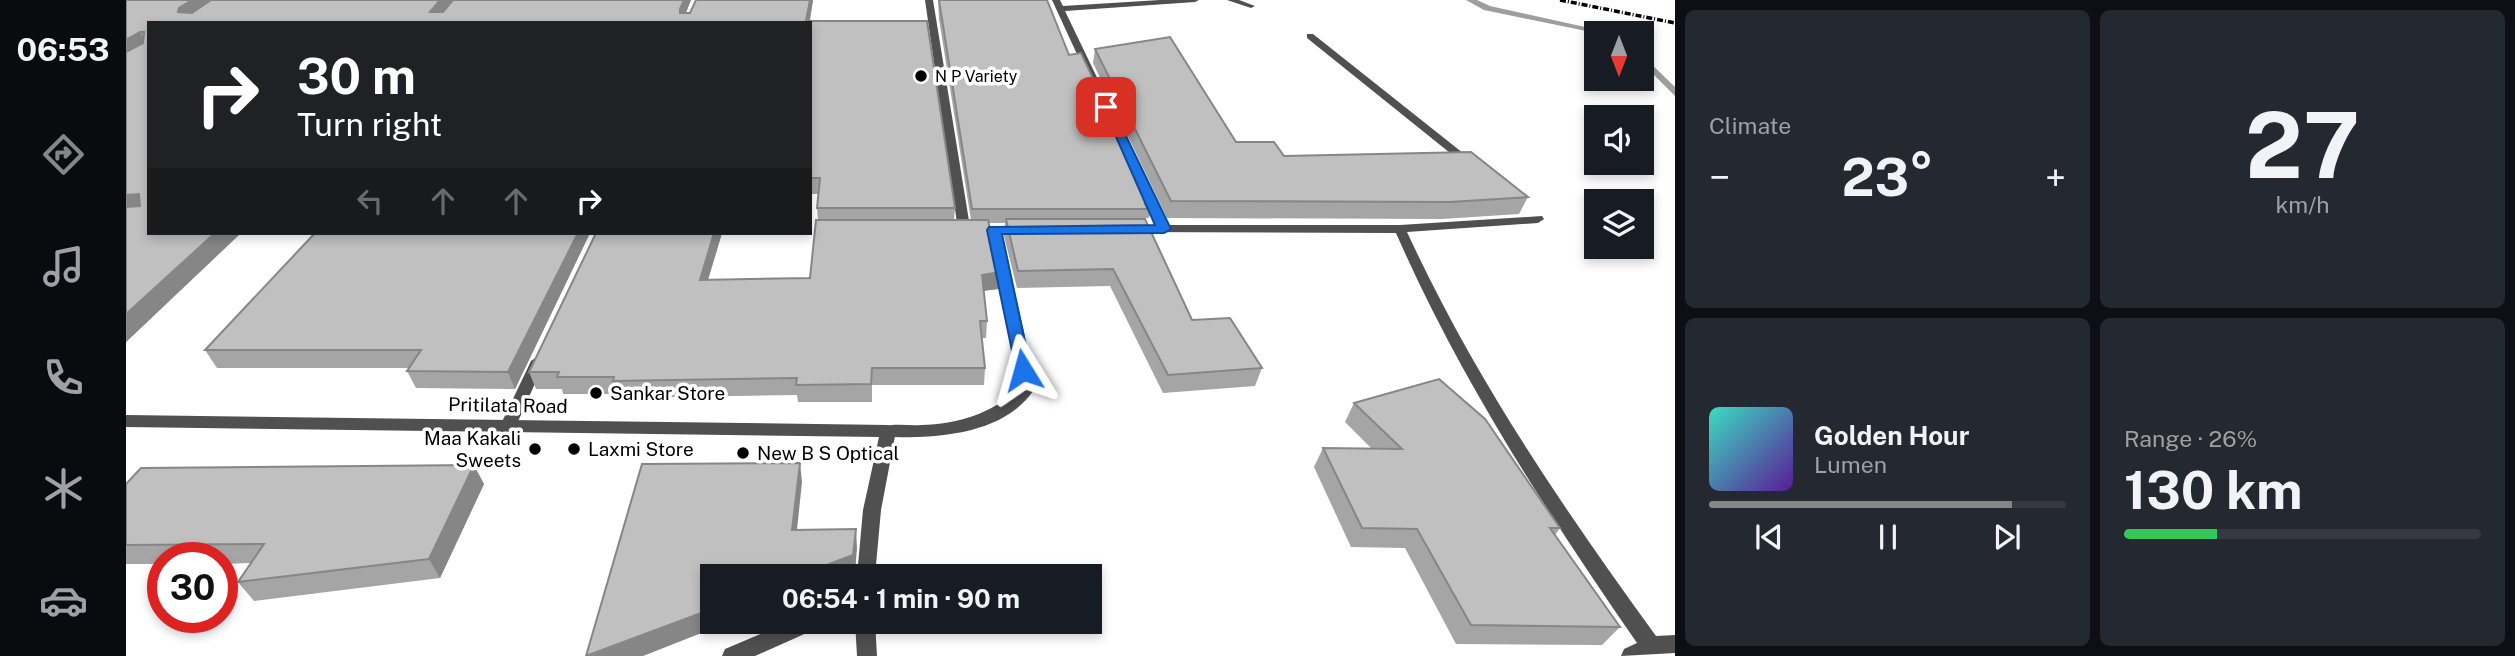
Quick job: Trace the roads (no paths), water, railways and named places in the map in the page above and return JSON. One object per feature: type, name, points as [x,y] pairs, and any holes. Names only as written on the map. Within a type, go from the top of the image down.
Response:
[{"type":"street","points":[[929,0],[964,230]]},
{"type":"street","points":[[1118,131],[1058,5],[1195,0]]},
{"type":"street","points":[[1231,0],[1251,6]]},
{"type":"street","points":[[1310,36],[1476,169]]},
{"type":"street","points":[[1141,180],[1164,229]]},
{"type":"street","points":[[1112,229],[1400,229],[1538,219],[1527,211]]},
{"type":"street","points":[[1400,229],[1426,291],[1499,421],[1553,507],[1651,646]]},
{"type":"street","points":[[950,230],[1033,230]]},
{"type":"street","name":"Pritilata Road","points":[[126,421],[888,431],[947,429],[975,423],[999,414],[1026,390],[1017,332],[994,230]]},
{"type":"street","points":[[508,426],[547,341]]},
{"type":"street","points":[[867,564],[872,510],[888,431]]},
{"type":"street","points":[[732,656],[783,634]]},
{"type":"street","points":[[866,634],[867,656]]},
{"type":"street","points":[[1631,656],[1651,646],[1675,644]]},
{"type":"waterway","points":[[1470,0],[1487,8],[1584,28]]},
{"type":"waterway","points":[[1654,71],[1675,93]]},
{"type":"railway","points":[[1560,0],[1675,23]]},
{"type":"place","name":"N P Variety","points":[[921,76]]},
{"type":"place","name":"Sankar Store","points":[[596,393]]},
{"type":"place","name":"Maa Kakali Sweets","points":[[535,449]]},
{"type":"place","name":"Laxmi Store","points":[[574,449]]},
{"type":"place","name":"New B S Optical","points":[[743,453]]}]
